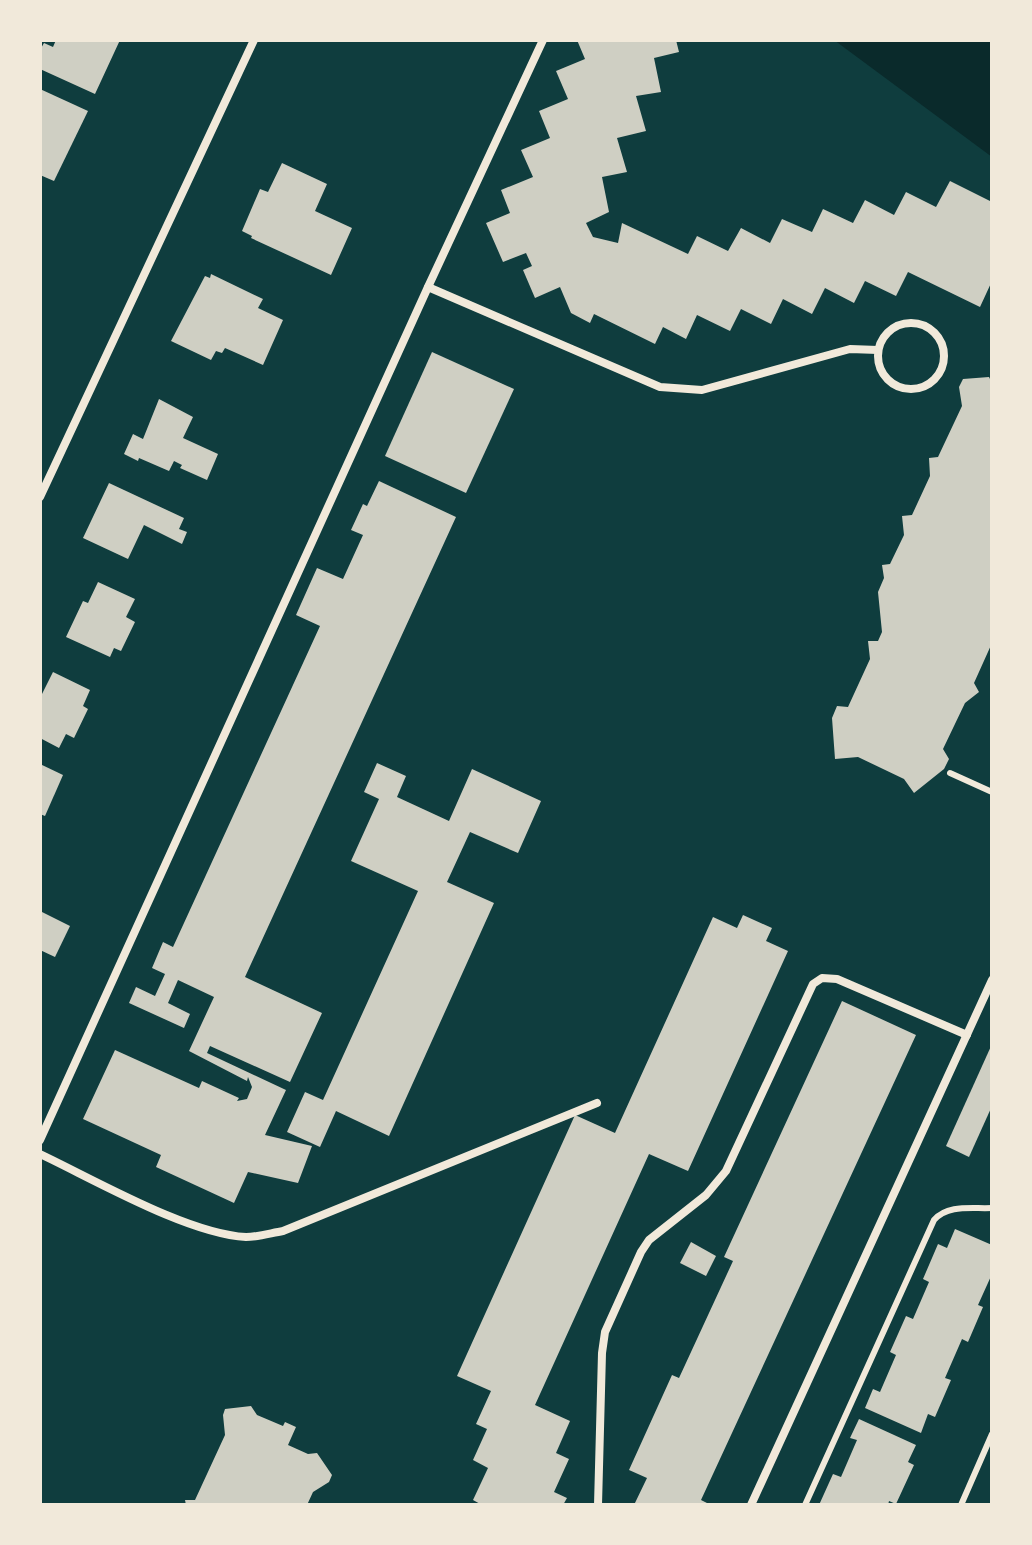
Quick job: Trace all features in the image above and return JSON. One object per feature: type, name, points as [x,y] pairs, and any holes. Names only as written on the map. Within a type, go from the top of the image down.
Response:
[{"type":"street","points":[[40,497],[254,40]]},
{"type":"street","points":[[40,1140],[543,40]]},
{"type":"street","points":[[428,287],[660,387],[702,390],[850,349],[878,350]]},
{"type":"street","points":[[904,323],[917,323],[930,328],[939,338],[944,349],[944,363],[939,375],[930,384],[918,389],[905,389],[892,385],[883,375],[878,363],[878,350],[883,338],[892,329],[904,323]]},
{"type":"street","points":[[598,1505],[605,1332],[649,1240],[706,1195],[726,1171],[813,984],[822,978],[837,979],[967,1035]]},
{"type":"street","points":[[751,1505],[992,980]]},
{"type":"street","points":[[40,1154],[162,1212],[206,1228],[247,1237],[283,1231],[597,1103]]},
{"type":"lane","points":[[950,773],[992,792]]},
{"type":"lane","points":[[805,1505],[934,1220],[949,1209],[992,1208]]},
{"type":"lane","points":[[973,1505],[962,1503],[991,1438]]},
{"type":"water","points":[[834,40],[992,40],[992,157]]},
{"type":"building","points":[[56,40],[120,40],[95,94],[40,69],[40,50],[44,43],[53,47]]},
{"type":"building","points":[[577,40],[676,40],[679,52],[654,58],[661,92],[636,96],[646,131],[617,138],[627,172],[602,177],[609,212],[586,223],[593,237],[618,243],[622,223],[688,254],[697,236],[728,251],[741,228],[770,243],[782,219],[812,232],[823,209],[853,223],[865,200],[894,215],[906,192],[936,207],[950,181],[992,202],[992,281],[980,307],[908,272],[896,296],[865,281],[854,303],[825,288],[812,314],[783,299],[771,324],[741,309],[730,331],[697,315],[686,339],[663,327],[655,344],[594,314],[590,323],[571,313],[560,287],[535,298],[523,270],[532,266],[526,253],[503,262],[486,223],[510,213],[501,190],[533,177],[521,150],[550,138],[539,111],[568,99],[556,71],[585,59]]},
{"type":"building","points":[[40,89],[88,111],[54,181],[40,175]]},
{"type":"building","points":[[282,163],[327,184],[315,211],[352,228],[331,275],[242,231],[260,189],[268,192]]},
{"type":"building","points":[[211,274],[263,299],[258,308],[283,320],[263,365],[225,348],[222,353],[216,351],[211,360],[171,341],[205,276],[210,278]]},
{"type":"building","points":[[432,352],[514,389],[466,493],[385,456]]},
{"type":"building","points":[[989,377],[992,383],[992,643],[974,683],[979,692],[965,703],[943,749],[949,759],[944,769],[914,793],[904,779],[858,757],[835,759],[832,718],[837,706],[848,707],[870,659],[868,641],[878,641],[882,632],[878,592],[884,578],[882,565],[890,564],[904,535],[902,516],[912,515],[930,476],[929,458],[938,457],[962,406],[959,387],[963,379]]},
{"type":"building","points":[[159,399],[193,417],[183,438],[218,454],[207,480],[180,468],[182,465],[174,461],[169,471],[124,454],[133,434],[143,439]]},
{"type":"building","points":[[379,481],[456,517],[245,977],[322,1013],[290,1082],[210,1046],[207,1053],[286,1090],[265,1135],[312,1146],[298,1183],[248,1172],[234,1203],[156,1167],[161,1155],[83,1119],[115,1050],[199,1088],[202,1081],[239,1098],[237,1101],[247,1099],[252,1087],[248,1077],[247,1081],[189,1051],[214,997],[178,980],[168,1003],[190,1014],[184,1028],[129,1003],[136,987],[155,996],[165,974],[152,968],[163,942],[173,947],[320,626],[296,615],[317,568],[343,579],[363,535],[351,530],[363,504],[367,506]]},
{"type":"building","points":[[109,483],[184,518],[179,529],[187,532],[182,544],[144,525],[128,559],[83,538]]},
{"type":"building","points":[[98,582],[135,599],[126,617],[135,622],[121,651],[114,648],[110,657],[66,637],[83,601],[88,603]]},
{"type":"building","points":[[53,672],[90,690],[83,706],[88,709],[74,738],[66,734],[59,748],[40,738],[40,698]]},
{"type":"building","points":[[377,763],[406,776],[397,797],[449,821],[472,769],[541,801],[518,853],[470,832],[447,882],[494,903],[389,1136],[336,1111],[320,1147],[287,1132],[305,1092],[323,1100],[418,891],[351,861],[379,799],[364,792]]},
{"type":"building","points":[[40,764],[63,775],[45,816],[40,814]]},
{"type":"building","points":[[40,911],[70,926],[55,957],[40,950]]},
{"type":"building","points":[[743,915],[772,928],[766,941],[788,951],[688,1171],[649,1154],[535,1405],[570,1421],[556,1453],[569,1459],[554,1492],[567,1498],[563,1505],[482,1505],[473,1500],[488,1468],[473,1460],[487,1429],[476,1424],[491,1391],[457,1376],[575,1115],[615,1133],[713,917],[737,928]]},
{"type":"building","points":[[842,1001],[916,1035],[701,1500],[711,1505],[634,1505],[647,1478],[629,1470],[672,1375],[679,1378],[733,1261],[724,1257]]},
{"type":"building","points":[[992,1044],[992,1106],[969,1157],[946,1146]]},
{"type":"building","points":[[955,1229],[992,1245],[992,1274],[978,1305],[983,1307],[968,1342],[962,1339],[945,1378],[951,1380],[935,1417],[928,1414],[921,1433],[865,1408],[873,1389],[880,1392],[896,1355],[890,1352],[906,1316],[913,1319],[929,1282],[923,1279],[938,1244],[947,1248]]},
{"type":"building","points":[[691,1242],[716,1256],[706,1276],[680,1263]]},
{"type":"building","points":[[251,1406],[257,1415],[283,1426],[285,1422],[296,1427],[288,1445],[308,1454],[317,1453],[332,1475],[329,1482],[313,1492],[307,1505],[186,1505],[185,1500],[195,1500],[225,1435],[225,1409]]},
{"type":"building","points":[[859,1419],[916,1445],[908,1462],[914,1465],[896,1504],[889,1501],[888,1505],[819,1505],[833,1474],[841,1477],[857,1440],[850,1438]]}]
